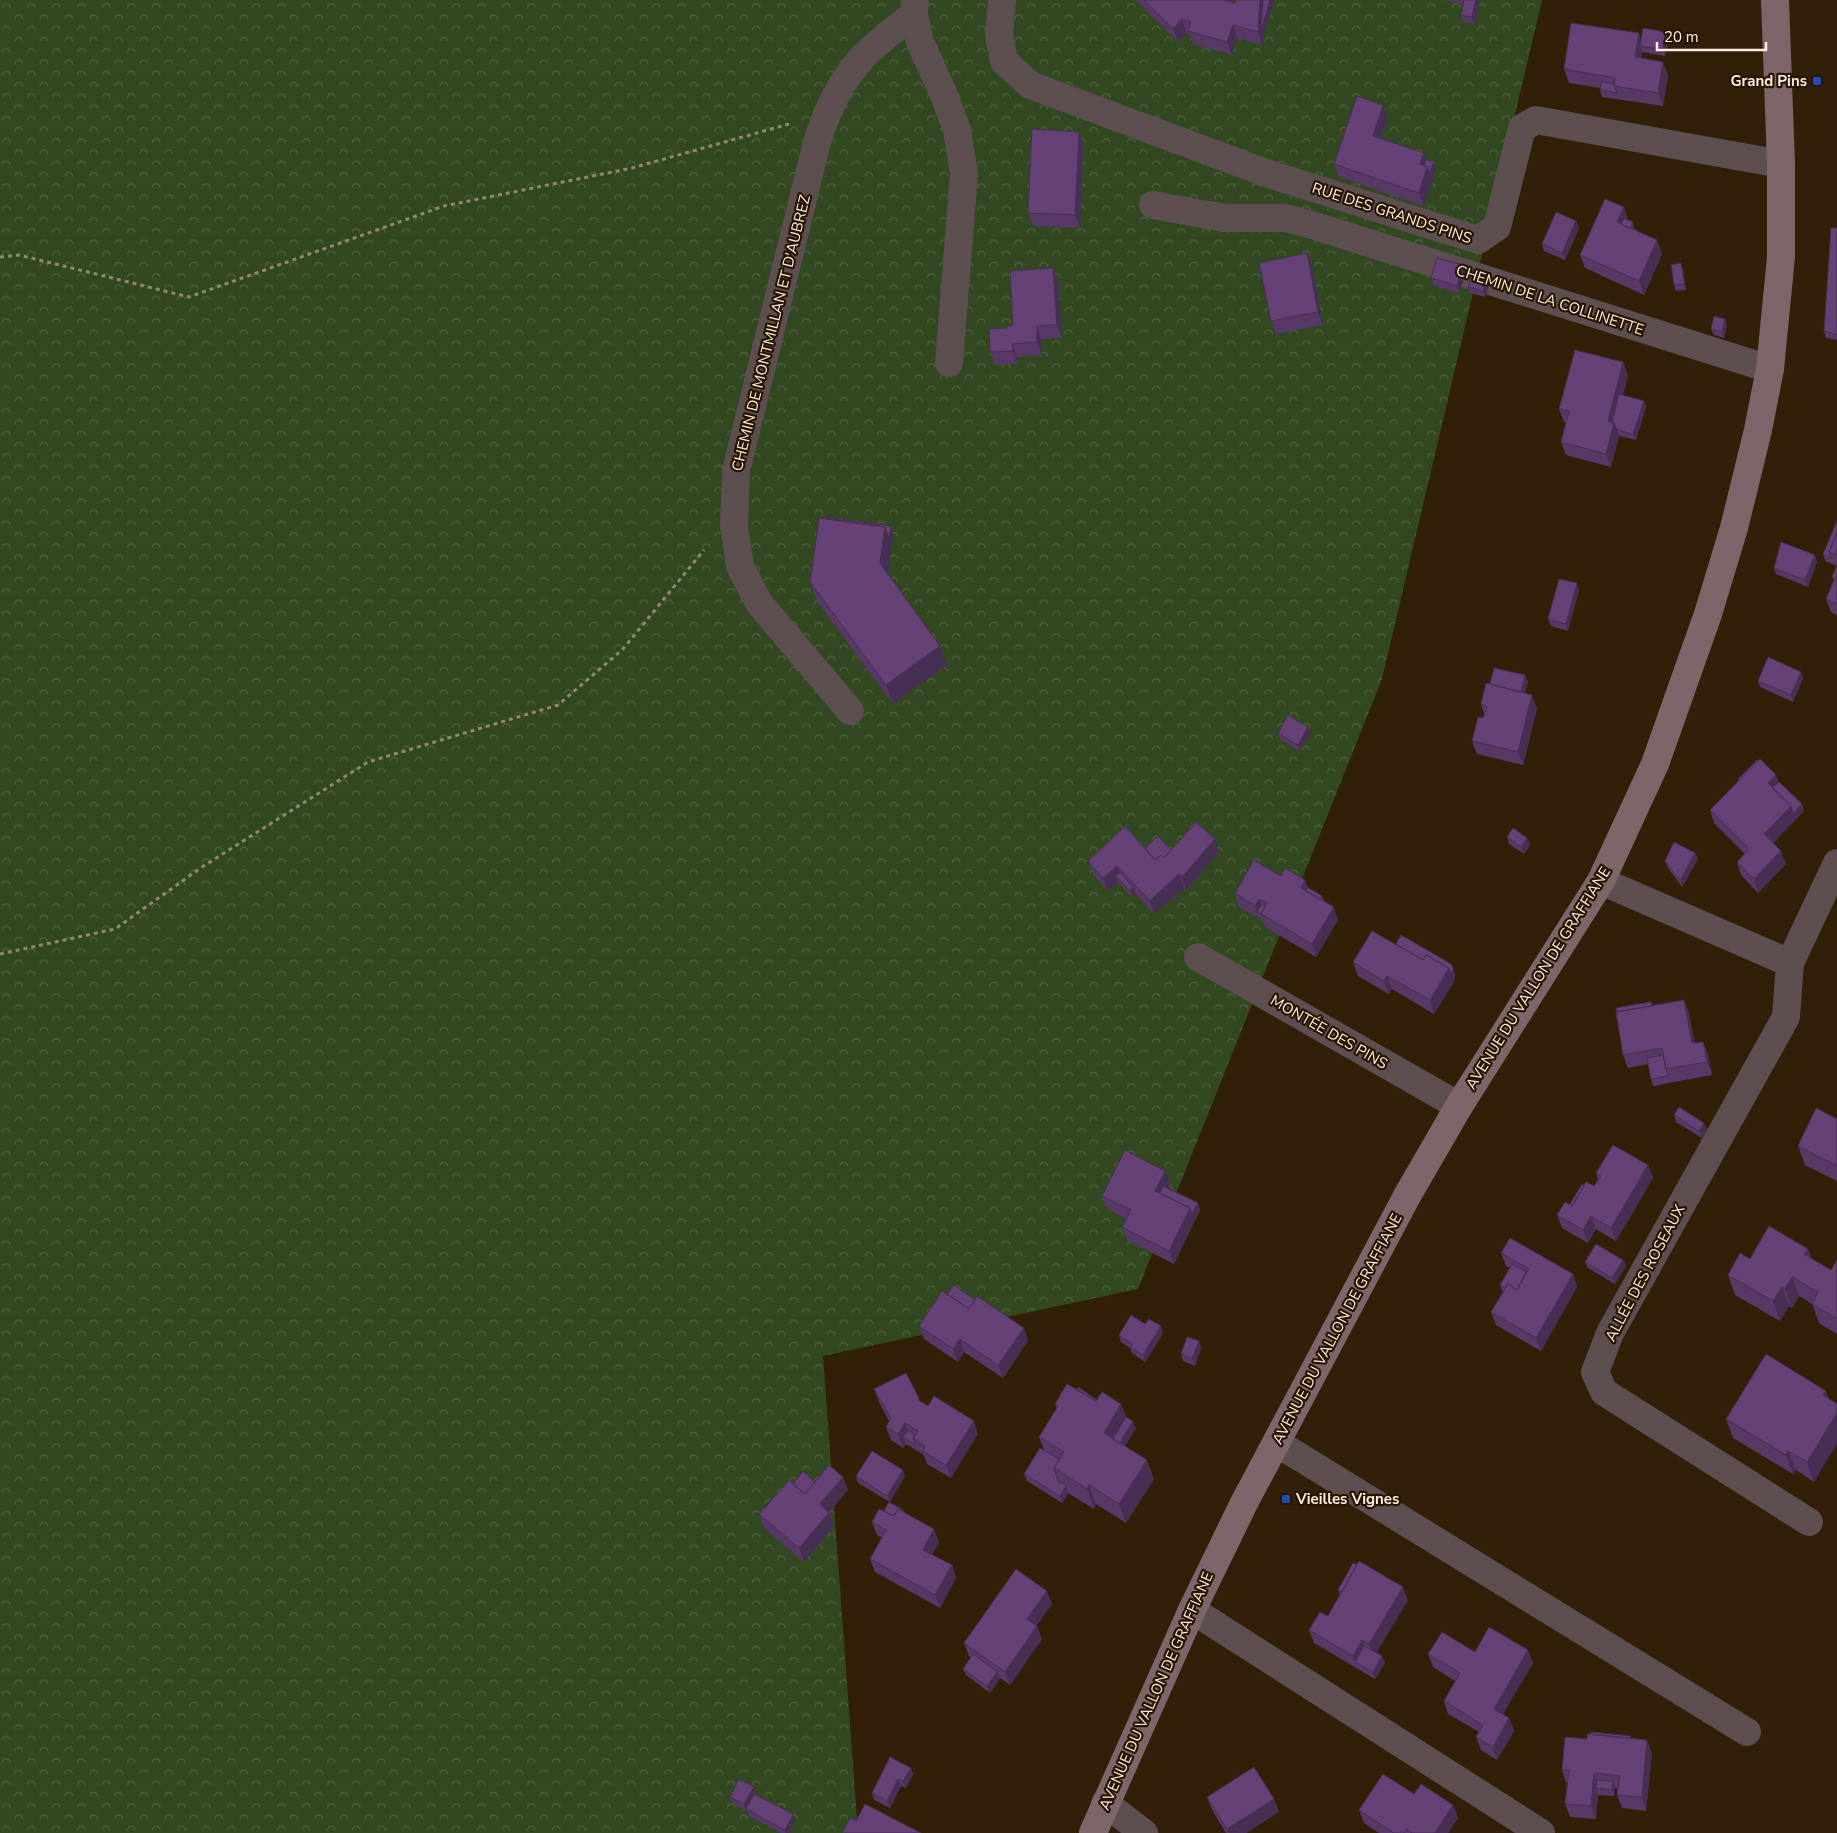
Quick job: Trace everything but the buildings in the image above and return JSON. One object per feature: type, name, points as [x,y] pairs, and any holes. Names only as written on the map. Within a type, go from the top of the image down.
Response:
[{"type":"street","name":"RUE DES GRANDS PINS","points":[[1002,0],[999,35],[1004,61],[1030,85],[1266,173],[1478,240],[1497,227],[1522,128],[1536,120],[1781,164]]},
{"type":"street","name":"AVENUE DU VALLON DE GRAFFIANE","points":[[1092,1833],[1192,1610],[1244,1503],[1402,1205],[1459,1106],[1601,881],[1655,764],[1708,614],[1734,528],[1758,430],[1770,369],[1781,256],[1781,164],[1775,0]]},
{"type":"street","name":"CHEMIN DE MONTMILLAN ET D'AUBREZ","points":[[850,711],[759,603],[740,566],[734,526],[736,471],[816,146],[826,114],[843,84],[864,57],[914,7]]},
{"type":"street","name":"CHEMIN DE MONTMILLAN ET D'AUBREZ","points":[[914,7],[920,42],[944,95],[957,130],[964,174],[949,363]]},
{"type":"street","name":"CHEMIN DE LA COLLINETTE","points":[[1153,205],[1224,218],[1286,218],[1770,369]]},
{"type":"street","name":"ALLÉE DES ROSEAUX","points":[[1810,1522],[1604,1392],[1595,1372],[1610,1333],[1786,1017],[1790,963],[1837,863]]},
{"type":"street","points":[[1601,881],[1790,963]]},
{"type":"street","name":"MONTÉE DES PINS","points":[[1198,957],[1459,1106]]},
{"type":"street","points":[[1277,1443],[1747,1732]]},
{"type":"street","points":[[1192,1610],[1541,1833]]},
{"type":"street","points":[[1105,1803],[1144,1833]]},
{"type":"path","points":[[0,257],[19,255],[189,298],[444,206],[632,168],[826,114]]},
{"type":"path","points":[[0,954],[115,930],[202,867],[368,762],[558,705],[623,650],[735,513]]},
{"type":"green space","points":[[0,0],[1542,0],[1382,679],[1138,1289],[823,1356],[858,1833],[0,1833]]},
{"type":"place","name":"Grand Pins","points":[[1817,81]]},
{"type":"place","name":"Vieilles Vignes","points":[[1286,1499]]}]
